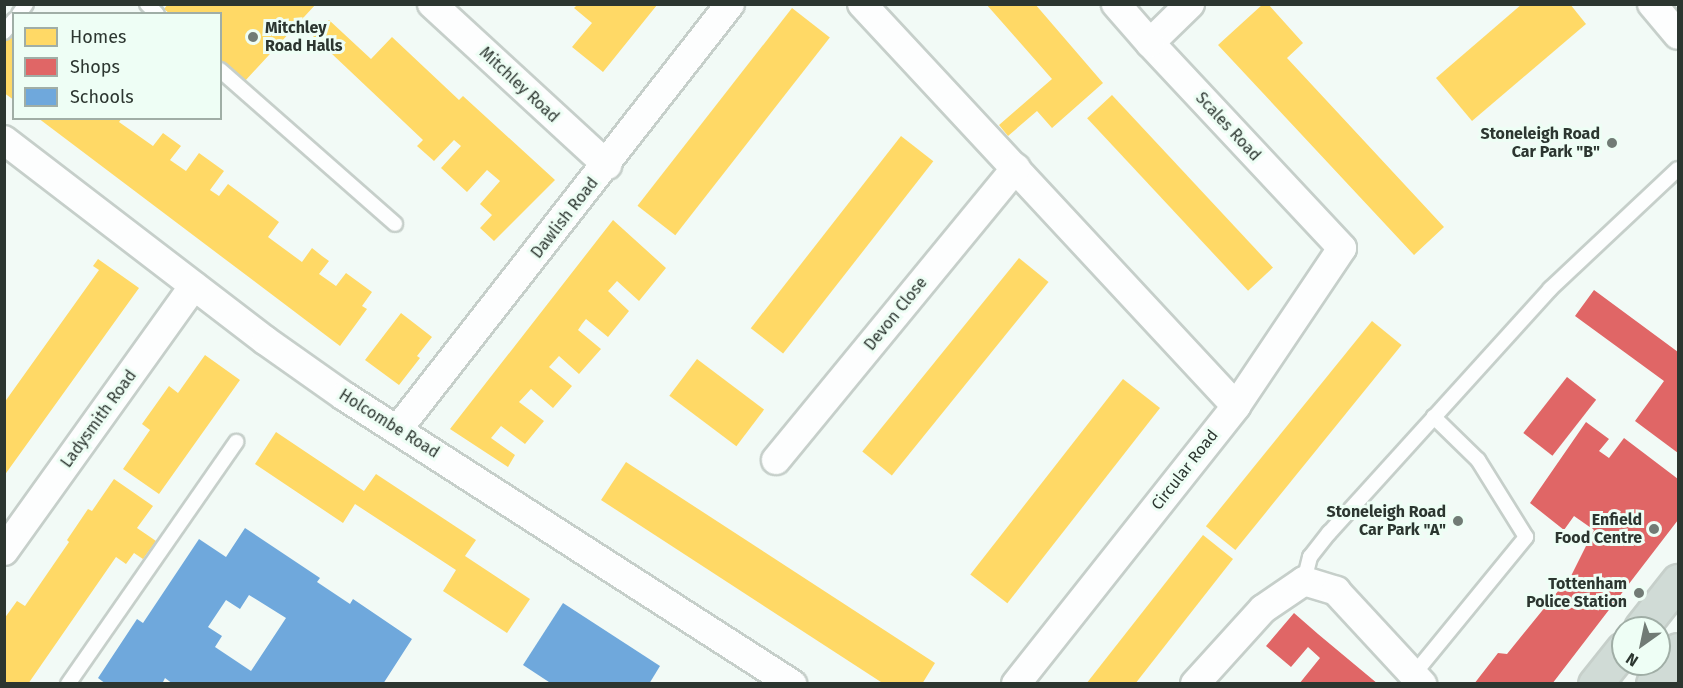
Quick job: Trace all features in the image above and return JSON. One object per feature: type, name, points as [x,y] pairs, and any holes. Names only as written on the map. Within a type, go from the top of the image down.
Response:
[{"type":"highway","points":[[1654,616],[1674,597]]},
{"type":"highway","points":[[1653,684],[1678,650]]},
{"type":"highway","points":[[1595,684],[1611,665]]},
{"type":"street","name":"Mitchley Road","points":[[432,4],[607,165]]},
{"type":"street","name":"Dawlish Road","points":[[398,429],[607,165],[730,4]]},
{"type":"street","points":[[862,4],[1236,406]]},
{"type":"street","name":"Scales Road","points":[[1116,4],[1342,248]]},
{"type":"street","points":[[1150,43],[1190,4]]},
{"type":"street","points":[[1652,4],[1677,28]]},
{"type":"street","name":"Holcombe Road","points":[[4,140],[315,376],[792,684]]},
{"type":"street","name":"Devon Close","points":[[776,460],[1016,168]]},
{"type":"street","name":"Circular Road","points":[[1016,684],[1236,406],[1342,248]]},
{"type":"street","name":"Ladysmith Road","points":[[4,551],[194,286]]},
{"type":"street","points":[[1195,684],[1263,609],[1304,581],[1336,591],[1418,679]]},
{"type":"lane","points":[[222,72],[395,225]]},
{"type":"lane","points":[[1304,581],[1310,557],[1329,533],[1550,289],[1678,170]]},
{"type":"lane","points":[[1418,679],[1526,537],[1478,460],[1434,417]]},
{"type":"lane","points":[[69,684],[236,442]]},
{"type":"building: Homes","name":"Mitchley Road Halls","points":[[168,4],[316,4],[244,82],[222,63],[222,12],[168,12],[164,9]]},
{"type":"building: Homes","points":[[986,4],[1035,4],[1103,83],[1052,128],[1037,111],[1008,136],[999,125],[1052,79]]},
{"type":"building: Homes","points":[[1263,4],[1268,4],[1303,43],[1287,58],[1444,227],[1414,255],[1218,45]]},
{"type":"building: Homes","points":[[1522,4],[1570,4],[1586,24],[1472,121],[1436,78]]},
{"type":"building: Homes","points":[[577,5],[657,5],[603,72],[572,47],[592,23],[574,8]]},
{"type":"building: Homes","points":[[792,8],[830,38],[675,235],[637,206]]},
{"type":"building: Homes","points":[[329,20],[371,59],[392,37],[459,100],[463,96],[555,180],[494,241],[480,228],[492,215],[480,204],[500,181],[487,170],[467,192],[441,168],[461,146],[454,140],[434,161],[417,146],[423,140],[313,36]]},
{"type":"building: Homes","points":[[12,33],[12,99],[4,93],[4,43]]},
{"type":"building: Homes","points":[[1112,95],[1273,268],[1248,291],[1087,118]]},
{"type":"building: Homes","points":[[41,120],[120,120],[119,122],[153,146],[163,133],[181,146],[170,160],[186,171],[199,153],[224,171],[210,190],[219,196],[228,184],[279,222],[268,237],[302,262],[312,248],[329,261],[319,274],[336,286],[346,273],[372,292],[362,306],[367,309],[340,346]]},
{"type":"building: Homes","points":[[901,136],[933,161],[783,354],[751,328]]},
{"type":"building: Homes","points":[[613,220],[666,268],[639,301],[617,281],[608,291],[629,311],[608,337],[586,319],[582,324],[578,330],[601,349],[579,374],[559,356],[549,367],[572,386],[553,408],[531,389],[519,402],[544,421],[525,444],[501,426],[491,438],[515,455],[508,467],[450,429]]},
{"type":"building: Homes","points":[[1019,258],[1049,282],[892,475],[862,452]]},
{"type":"building: Homes","points":[[98,259],[139,288],[4,476],[4,403],[99,270],[93,266]]},
{"type":"building: Homes","points":[[401,313],[432,337],[417,356],[420,358],[399,385],[365,360]]},
{"type":"building: Homes","points":[[1372,321],[1402,345],[1235,550],[1206,526]]},
{"type":"building: Homes","points":[[205,355],[240,380],[159,494],[123,469],[150,430],[142,424],[169,386],[178,393]]},
{"type":"building: Homes","points":[[697,359],[764,410],[736,446],[669,396]]},
{"type":"building: Homes","points":[[1123,379],[1160,408],[1007,603],[970,574]]},
{"type":"building: Homes","points":[[276,432],[364,491],[376,474],[476,540],[465,556],[530,599],[507,633],[443,591],[456,570],[355,504],[343,523],[255,464]]},
{"type":"building: Homes","points":[[626,462],[935,663],[922,684],[884,684],[601,500]]},
{"type":"building: Homes","points":[[114,479],[153,506],[137,528],[156,541],[143,559],[134,553],[126,564],[116,557],[28,684],[4,684],[4,619],[17,601],[25,606],[69,542],[67,540],[88,509],[92,511]]},
{"type":"building: Homes","points":[[1203,535],[1233,559],[1135,684],[1086,684]]},
{"type":"building: Shops","points":[[1594,290],[1678,352],[1678,453],[1635,421],[1664,381],[1575,316]]},
{"type":"building: Shops","points":[[1567,377],[1596,400],[1552,456],[1523,433]]},
{"type":"building: Shops","points":[[1586,422],[1609,439],[1599,451],[1609,458],[1624,438],[1678,479],[1678,520],[1552,684],[1474,684],[1498,653],[1507,654],[1572,574],[1594,530],[1574,516],[1564,530],[1530,503]]},
{"type":"building: Shops","points":[[1294,613],[1378,684],[1299,684],[1320,658],[1308,647],[1291,667],[1266,646]]},
{"type":"building: Schools","points":[[245,528],[320,578],[317,582],[350,604],[353,599],[412,639],[383,684],[173,684],[165,678],[162,684],[106,684],[98,678],[137,619],[143,623],[199,539],[226,557]],"holes":[[[249,595],[286,618],[251,671],[215,647],[222,636],[208,627],[226,600],[240,609]]]},
{"type":"building: Schools","points":[[563,603],[660,666],[649,684],[552,684],[523,665]]},
{"type":"place","name":"Mitchley Road Halls","points":[[253,37]]},
{"type":"place","name":"Stoneleigh Road Car Park \"B\"","points":[[1612,143]]},
{"type":"place","name":"Stoneleigh Road Car Park \"A\"","points":[[1458,521]]},
{"type":"place","name":"Enfield Food Centre","points":[[1654,529]]},
{"type":"place","name":"Tottenham Police Station","points":[[1639,593]]}]
